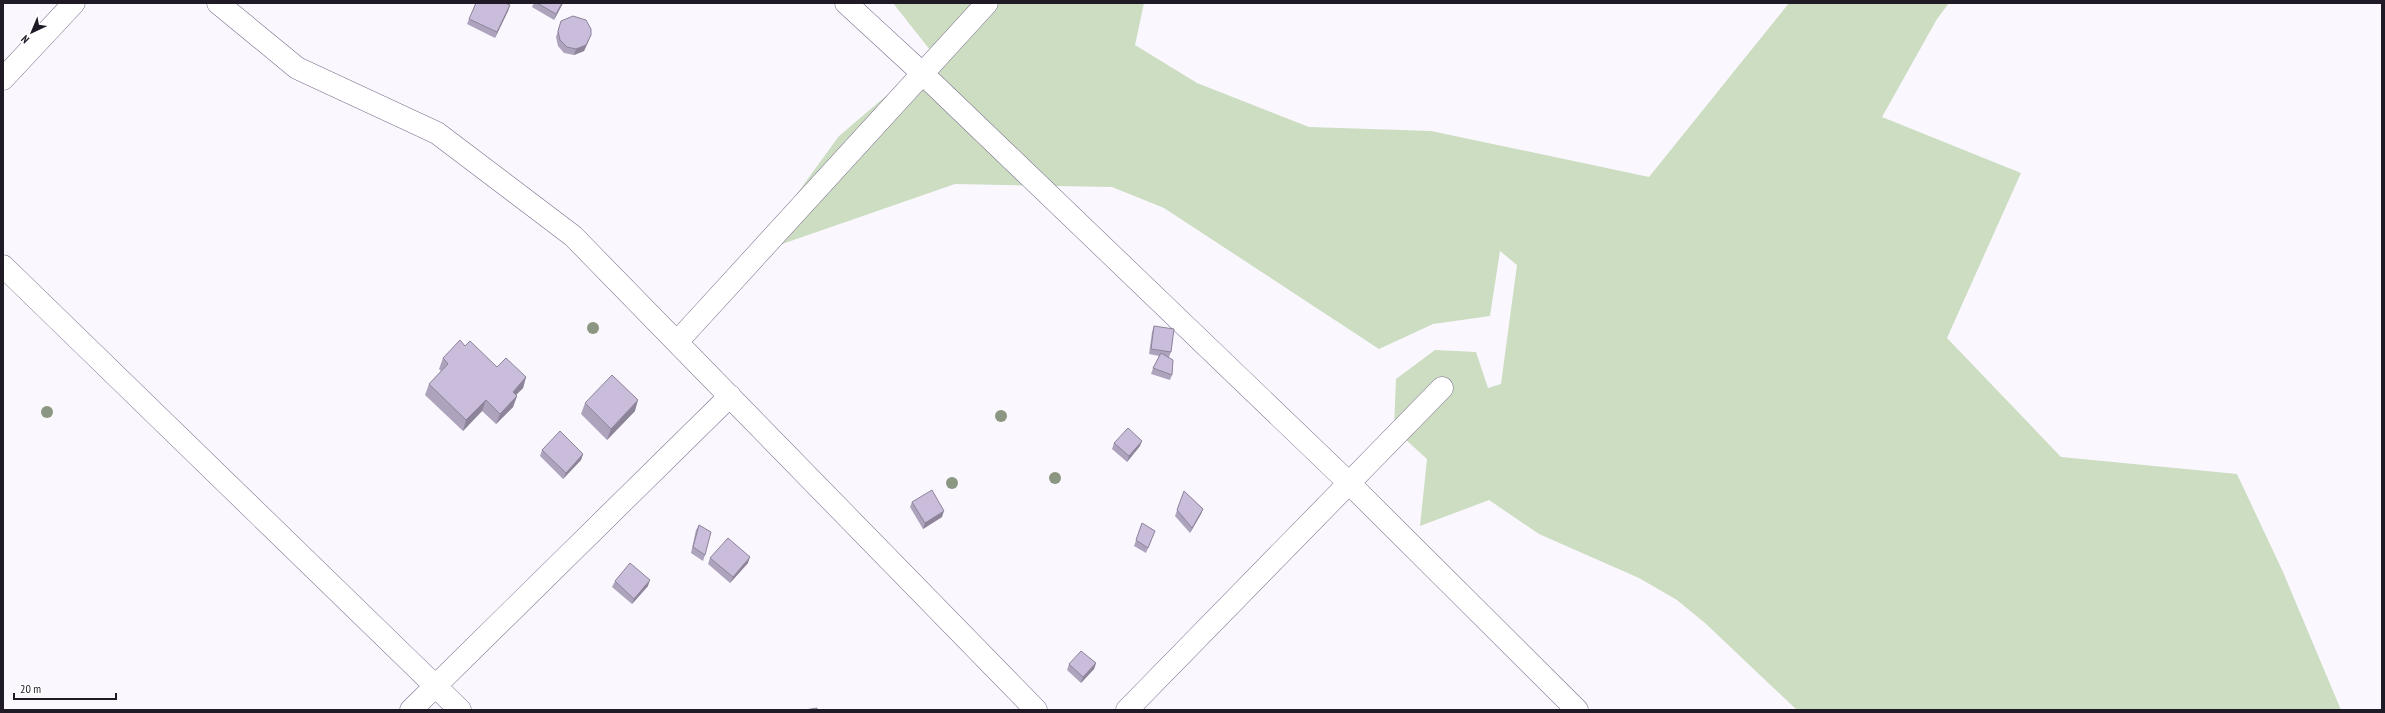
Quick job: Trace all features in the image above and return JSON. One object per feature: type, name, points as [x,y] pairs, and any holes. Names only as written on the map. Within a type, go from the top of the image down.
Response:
[{"type":"street","points":[[3,79],[74,3]]},
{"type":"street","points":[[218,3],[297,68],[437,133],[573,236],[1036,710]]},
{"type":"street","points":[[846,3],[923,74],[1349,482],[1577,710]]},
{"type":"street","points":[[677,342],[987,3]]},
{"type":"street","points":[[3,266],[436,685],[460,710]]},
{"type":"street","points":[[1127,710],[1442,388]]},
{"type":"street","points":[[411,710],[730,396]]},
{"type":"green space","points":[[893,3],[1144,3],[1135,45],[1197,83],[1309,127],[1431,131],[1649,177],[1789,3],[1949,3],[1937,19],[1882,117],[2021,173],[1947,338],[2061,457],[2237,474],[2283,572],[2341,710],[1797,710],[1705,623],[1677,600],[1639,578],[1539,534],[1489,500],[1420,526],[1427,459],[1394,429],[1396,379],[1435,350],[1476,352],[1488,388],[1501,384],[1517,265],[1500,251],[1490,316],[1433,324],[1379,349],[1164,208],[1112,187],[955,184],[753,254],[839,136],[934,55]]},
{"type":"building","points":[[476,3],[505,3],[510,5],[497,32],[469,19]]},
{"type":"building","points":[[537,3],[562,3],[556,14]]},
{"type":"building","points":[[573,16],[586,20],[591,29],[591,35],[586,45],[576,49],[567,47],[560,40],[558,31],[561,21]]},
{"type":"building","points":[[1154,326],[1174,329],[1171,352],[1151,349]]},
{"type":"building","points":[[460,340],[465,346],[470,341],[497,367],[506,358],[526,377],[513,392],[517,396],[500,414],[486,400],[466,420],[429,384],[448,364],[443,358]]},
{"type":"building","points":[[1161,353],[1173,360],[1172,375],[1153,368]]},
{"type":"building","points":[[612,375],[638,400],[611,429],[585,403]]},
{"type":"building","points":[[1128,428],[1142,441],[1129,456],[1114,443]]},
{"type":"building","points":[[560,431],[583,454],[566,473],[542,450]]},
{"type":"building","points":[[932,490],[944,511],[925,523],[912,502]]},
{"type":"building","points":[[1184,491],[1203,509],[1192,528],[1177,510]]},
{"type":"building","points":[[1142,523],[1155,531],[1148,548],[1136,540]]},
{"type":"building","points":[[699,525],[711,532],[705,555],[693,547]]},
{"type":"building","points":[[728,538],[750,557],[733,577],[710,558]]},
{"type":"building","points":[[630,563],[650,580],[634,599],[615,581]]},
{"type":"building","points":[[1081,651],[1096,663],[1083,677],[1069,664]]},
{"type":"building","points":[[817,708],[817,710],[805,710]]}]
